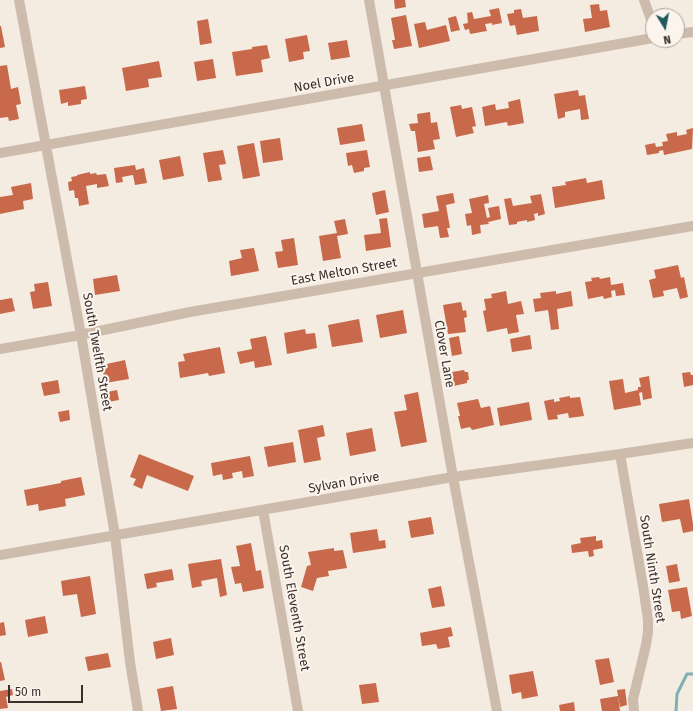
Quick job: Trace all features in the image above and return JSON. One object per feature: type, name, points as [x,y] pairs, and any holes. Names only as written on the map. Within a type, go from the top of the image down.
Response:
[{"type":"street","name":"South Twelfth Street","points":[[19,0],[81,334],[115,535],[130,662],[138,711]]},
{"type":"street","name":"Clover Lane","points":[[369,0],[453,478],[497,711]]},
{"type":"street","name":"Noel Drive","points":[[0,154],[645,39]]},
{"type":"street","name":"East Melton Street","points":[[0,349],[190,312],[693,226]]},
{"type":"street","name":"Sylvan Drive","points":[[0,555],[453,478],[693,443]]},
{"type":"street","name":"South Ninth Street","points":[[620,454],[648,620],[646,645],[635,691],[634,711]]},
{"type":"street","name":"South Eleventh Street","points":[[264,510],[298,711]]},
{"type":"building","points":[[394,0],[405,0],[406,7],[395,9]]},
{"type":"building","points":[[599,4],[600,11],[607,10],[610,27],[585,32],[583,19],[592,18],[590,5]]},
{"type":"building","points":[[499,8],[502,23],[492,25],[492,23],[485,24],[487,31],[470,34],[469,29],[465,30],[463,24],[468,23],[467,13],[472,12],[474,19],[491,16],[489,10]]},
{"type":"building","points":[[521,9],[523,18],[537,16],[539,31],[517,35],[515,25],[510,26],[507,14],[514,13],[514,10]]},
{"type":"building","points":[[406,15],[412,46],[394,49],[392,40],[395,40],[391,18]]},
{"type":"building","points":[[456,16],[460,30],[451,32],[448,18]]},
{"type":"building","points":[[208,19],[212,43],[200,45],[197,21]]},
{"type":"building","points":[[425,22],[427,30],[446,25],[450,41],[419,48],[414,24]]},
{"type":"building","points":[[0,26],[5,47],[0,48]]},
{"type":"building","points":[[307,35],[310,51],[303,52],[304,59],[289,62],[285,39]]},
{"type":"building","points":[[347,40],[350,57],[331,60],[328,43]]},
{"type":"building","points":[[267,45],[270,58],[261,60],[263,72],[236,76],[232,52]]},
{"type":"building","points":[[213,59],[216,78],[197,81],[194,62]]},
{"type":"building","points":[[159,61],[162,77],[148,79],[149,87],[126,91],[122,68]]},
{"type":"building","points":[[7,65],[11,89],[18,87],[21,104],[16,105],[19,119],[9,121],[8,117],[0,118],[0,66]]},
{"type":"building","points":[[85,86],[87,99],[81,100],[81,104],[68,106],[68,102],[61,104],[59,90]]},
{"type":"building","points":[[578,90],[579,96],[585,95],[589,119],[581,120],[580,109],[565,112],[565,117],[558,119],[554,94]]},
{"type":"building","points":[[520,99],[524,123],[508,126],[507,122],[485,126],[482,107],[495,104],[496,110],[509,108],[508,102]]},
{"type":"building","points":[[461,105],[462,109],[472,107],[476,126],[472,127],[474,133],[456,137],[450,107]]},
{"type":"building","points":[[430,112],[431,123],[437,122],[440,139],[433,140],[435,149],[418,152],[415,131],[411,131],[409,124],[418,123],[417,114]]},
{"type":"building","points":[[362,124],[365,141],[340,145],[337,128]]},
{"type":"building","points":[[693,128],[692,149],[664,155],[663,150],[659,151],[659,153],[647,155],[645,145],[655,143],[656,147],[663,146],[662,142],[668,141],[666,134],[677,132],[677,136],[687,134],[686,130]]},
{"type":"building","points":[[280,138],[283,160],[263,163],[260,141]]},
{"type":"building","points":[[254,143],[260,176],[243,179],[237,146]]},
{"type":"building","points":[[223,150],[226,164],[219,165],[222,180],[208,182],[203,153]]},
{"type":"building","points":[[367,150],[370,167],[364,168],[364,171],[354,173],[352,165],[348,166],[346,153]]},
{"type":"building","points":[[180,156],[184,176],[163,180],[159,160]]},
{"type":"building","points":[[430,156],[433,170],[419,172],[417,158]]},
{"type":"building","points":[[135,165],[136,170],[144,168],[147,183],[135,185],[133,175],[122,177],[123,182],[116,183],[114,168]]},
{"type":"building","points":[[90,172],[90,174],[96,173],[97,175],[106,174],[109,186],[97,188],[97,184],[86,186],[89,204],[79,206],[78,198],[75,198],[74,190],[69,191],[68,182],[72,181],[71,177]]},
{"type":"building","points":[[586,178],[587,183],[602,180],[605,199],[555,208],[552,187],[566,185],[565,182]]},
{"type":"building","points":[[31,183],[33,199],[23,201],[24,209],[0,214],[0,197],[13,195],[11,187]]},
{"type":"building","points":[[385,190],[389,212],[376,215],[372,193]]},
{"type":"building","points":[[453,193],[455,203],[446,205],[450,228],[447,228],[449,237],[440,238],[438,226],[424,228],[422,214],[439,211],[436,196]]},
{"type":"building","points":[[541,194],[545,214],[538,216],[538,213],[534,214],[535,220],[527,222],[527,220],[509,225],[504,199],[511,198],[513,206],[532,203],[530,196]]},
{"type":"building","points":[[488,195],[489,203],[484,204],[487,218],[490,217],[488,208],[499,206],[501,219],[488,222],[489,224],[480,225],[481,233],[472,235],[471,225],[467,226],[465,214],[472,213],[469,199]]},
{"type":"building","points":[[387,218],[391,247],[366,251],[364,235],[381,233],[379,219]]},
{"type":"building","points":[[345,219],[348,234],[337,236],[341,258],[323,261],[319,236],[337,233],[334,221]]},
{"type":"building","points":[[294,238],[298,265],[278,268],[275,252],[283,251],[281,240]]},
{"type":"building","points":[[254,248],[259,271],[231,276],[229,261],[242,258],[240,250]]},
{"type":"building","points":[[678,265],[681,278],[684,277],[688,297],[680,299],[677,288],[663,291],[664,296],[653,298],[649,280],[656,278],[654,270]]},
{"type":"building","points":[[117,275],[120,291],[95,295],[93,279]]},
{"type":"building","points":[[599,277],[600,279],[610,277],[611,285],[623,283],[625,295],[616,296],[615,290],[611,291],[612,297],[604,299],[603,296],[588,299],[585,282],[592,281],[591,278]]},
{"type":"building","points":[[48,282],[52,306],[33,309],[30,292],[35,291],[34,284]]},
{"type":"building","points":[[506,291],[508,304],[521,301],[524,314],[516,315],[519,332],[508,334],[507,328],[487,332],[483,311],[486,310],[484,299],[492,298],[491,294]]},
{"type":"building","points":[[556,291],[556,294],[571,291],[573,306],[557,309],[559,329],[551,330],[548,310],[535,312],[533,299],[541,298],[540,293]]},
{"type":"building","points":[[12,298],[15,311],[0,314],[0,300]]},
{"type":"building","points":[[461,302],[463,311],[466,310],[467,317],[464,318],[466,332],[448,334],[443,305]]},
{"type":"building","points":[[403,310],[407,333],[380,338],[376,315]]},
{"type":"building","points":[[359,319],[363,342],[332,347],[328,325]]},
{"type":"building","points":[[305,329],[306,334],[315,333],[317,348],[287,354],[284,333]]},
{"type":"building","points":[[530,335],[532,349],[512,352],[510,339]]},
{"type":"building","points":[[266,336],[272,365],[255,368],[254,361],[240,364],[237,352],[252,349],[250,339]]},
{"type":"building","points":[[459,336],[462,354],[452,356],[449,338]]},
{"type":"building","points":[[220,347],[225,373],[209,376],[208,373],[180,378],[178,362],[185,361],[183,354]]},
{"type":"building","points":[[125,360],[129,379],[105,383],[102,365]]},
{"type":"building","points":[[464,370],[465,372],[468,372],[469,380],[467,380],[467,383],[454,386],[452,372]]},
{"type":"building","points":[[690,372],[691,375],[693,375],[693,385],[684,387],[682,373]]},
{"type":"building","points":[[649,376],[652,398],[643,400],[642,392],[639,393],[641,405],[614,410],[609,381],[623,379],[625,393],[638,390],[638,387],[641,387],[639,378]]},
{"type":"building","points":[[58,380],[60,393],[44,396],[41,383]]},
{"type":"building","points":[[117,390],[119,400],[108,402],[107,392]]},
{"type":"building","points":[[418,392],[427,442],[401,447],[394,412],[407,410],[404,395]]},
{"type":"building","points":[[570,396],[570,398],[580,397],[584,416],[569,418],[568,413],[557,415],[558,419],[548,420],[544,401],[554,399],[554,402],[560,401],[559,398]]},
{"type":"building","points":[[478,399],[481,408],[490,406],[494,425],[472,430],[470,427],[461,429],[457,403]]},
{"type":"building","points":[[529,402],[532,420],[500,426],[497,408]]},
{"type":"building","points":[[69,410],[70,420],[60,422],[58,412]]},
{"type":"building","points":[[323,425],[325,436],[317,438],[321,460],[304,463],[298,430]]},
{"type":"building","points":[[372,428],[376,451],[350,456],[346,433]]},
{"type":"building","points":[[293,442],[296,462],[268,467],[264,447]]},
{"type":"building","points":[[139,454],[194,476],[188,491],[147,475],[142,489],[133,485],[136,479],[130,477]]},
{"type":"building","points":[[250,456],[254,476],[243,478],[242,471],[232,473],[233,478],[223,480],[222,474],[213,476],[211,463]]},
{"type":"building","points":[[81,477],[85,495],[65,499],[66,506],[39,511],[38,504],[27,506],[24,490],[61,483],[61,481]]},
{"type":"building","points":[[689,499],[693,531],[683,533],[680,519],[662,522],[659,504]]},
{"type":"building","points":[[431,517],[434,534],[411,538],[408,521]]},
{"type":"building","points":[[377,529],[379,541],[385,540],[386,548],[353,553],[350,533]]},
{"type":"building","points":[[596,536],[596,541],[602,540],[603,548],[593,550],[594,556],[589,557],[588,551],[572,553],[571,545],[581,543],[580,538]]},
{"type":"building","points":[[251,543],[256,571],[261,570],[264,588],[243,592],[241,583],[235,584],[231,567],[240,566],[236,546]]},
{"type":"building","points":[[334,548],[334,551],[343,550],[347,568],[328,571],[329,576],[317,578],[313,591],[301,587],[307,566],[311,565],[308,552]]},
{"type":"building","points":[[221,559],[227,595],[220,597],[217,578],[201,581],[202,586],[192,588],[188,564]]},
{"type":"building","points":[[677,564],[680,581],[669,583],[666,566]]},
{"type":"building","points":[[172,569],[174,580],[156,583],[157,587],[147,589],[144,574]]},
{"type":"building","points":[[90,576],[96,614],[81,617],[77,594],[63,596],[61,581]]},
{"type":"building","points":[[441,586],[445,606],[432,608],[428,589]]},
{"type":"building","points":[[687,587],[692,616],[681,619],[680,611],[672,612],[668,590]]},
{"type":"building","points":[[45,616],[48,633],[28,637],[25,620]]},
{"type":"building","points":[[4,622],[6,635],[0,636],[0,623]]},
{"type":"building","points":[[451,627],[453,636],[448,637],[450,647],[438,649],[436,644],[422,646],[420,633]]},
{"type":"building","points":[[171,638],[174,655],[156,659],[153,642]]},
{"type":"building","points":[[108,653],[111,667],[88,671],[85,657]]},
{"type":"building","points":[[609,658],[614,682],[600,685],[595,660]]},
{"type":"building","points":[[0,662],[5,680],[0,681]]},
{"type":"building","points":[[533,671],[538,696],[522,699],[521,692],[512,694],[509,675]]},
{"type":"building","points":[[376,683],[379,702],[362,704],[359,685]]},
{"type":"building","points":[[173,686],[177,709],[161,711],[157,689]]},
{"type":"building","points":[[12,689],[13,695],[6,697],[8,708],[0,709],[0,691]]},
{"type":"building","points":[[625,689],[627,705],[620,707],[617,690]]},
{"type":"building","points":[[618,696],[620,711],[602,711],[600,699]]},
{"type":"building","points":[[574,702],[575,711],[560,711],[559,705]]},
{"type":"waterway","points":[[676,711],[677,694],[687,674],[693,674]]}]
